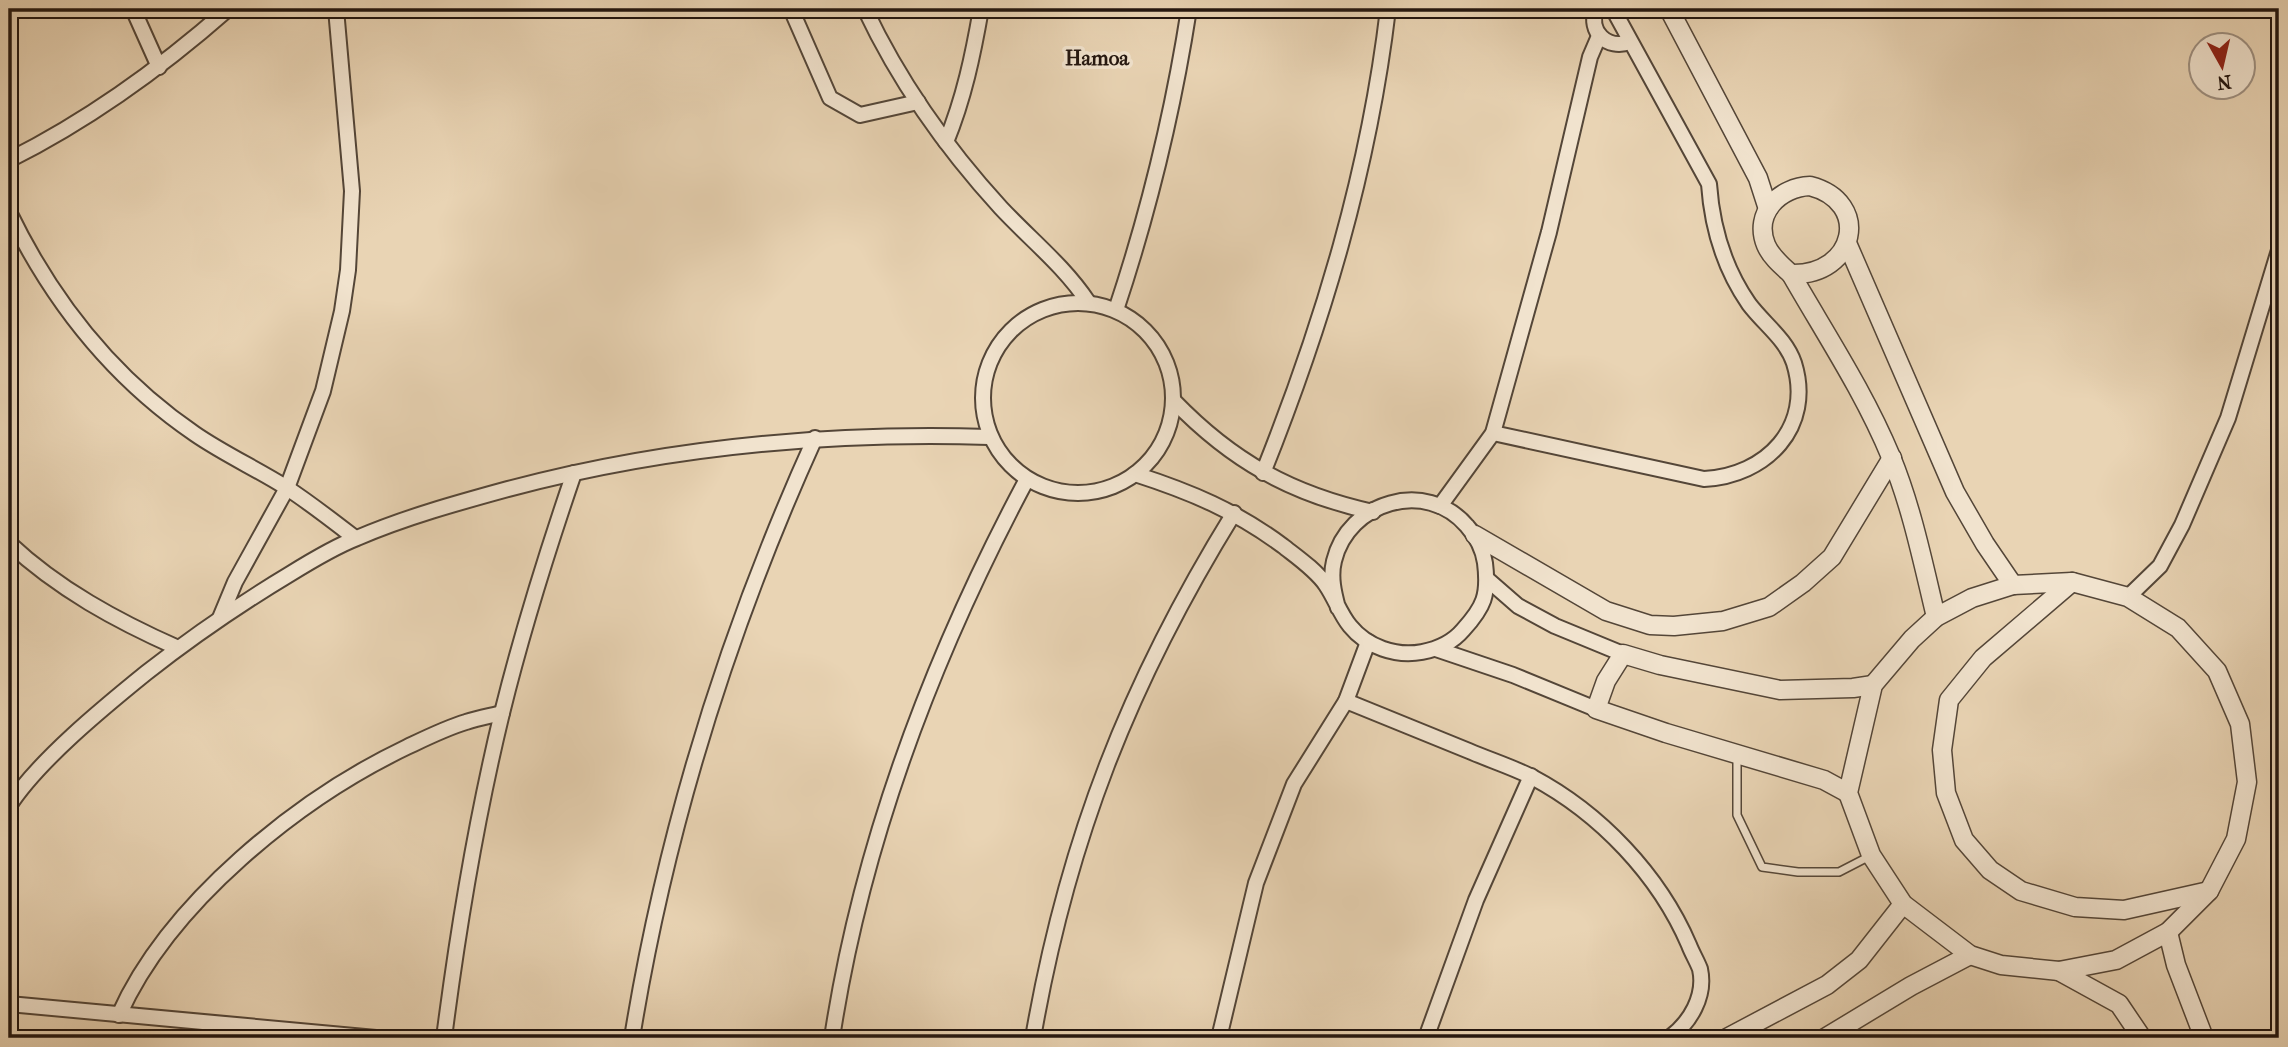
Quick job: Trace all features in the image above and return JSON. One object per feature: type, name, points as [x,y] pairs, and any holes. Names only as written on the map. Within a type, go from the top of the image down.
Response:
[{"type":"street","points":[[132,9],[159,67]]},
{"type":"street","points":[[9,160],[80,121],[159,67],[228,9]]},
{"type":"street","points":[[220,618],[235,582],[287,488],[323,391],[334,351],[348,270],[351,229],[350,153],[336,9]]},
{"type":"street","points":[[791,9],[830,98],[860,115],[918,102]]},
{"type":"street","points":[[865,9],[892,61],[946,142],[1000,207],[1062,267],[1088,303]]},
{"type":"street","points":[[946,142],[971,70],[981,9]]},
{"type":"street","points":[[1116,310],[1158,171],[1189,9]]},
{"type":"street","points":[[1263,473],[1309,353],[1343,243],[1374,105],[1388,9]]},
{"type":"street","points":[[1596,9],[1594,23],[1600,36],[1611,44],[1630,42]]},
{"type":"street","points":[[1493,433],[1704,479],[1720,478],[1749,470],[1762,462],[1783,440],[1795,414],[1798,388],[1788,350],[1749,303],[1737,284],[1719,243],[1709,184],[1613,9]]},
{"type":"street","points":[[1669,9],[1758,178],[1768,209]]},
{"type":"street","points":[[1440,506],[1493,433],[1549,232],[1590,57],[1600,36]]},
{"type":"street","points":[[1791,274],[1808,275],[1823,270],[1841,254],[1847,243],[1847,217],[1834,196],[1823,189],[1798,187],[1775,199],[1763,221],[1766,246],[1773,257],[1791,274],[1861,392],[1892,458],[1912,514],[1936,617]]},
{"type":"street","points":[[9,212],[41,273],[63,305],[113,364],[141,391],[194,434],[287,488],[355,538]]},
{"type":"street","points":[[1847,243],[1955,492],[2013,585]]},
{"type":"street","points":[[2129,597],[2160,566],[2182,525],[2228,418],[2279,250]]},
{"type":"street","points":[[1088,303],[1116,310],[1140,325],[1159,346],[1171,373],[1174,401],[1169,429],[1155,454],[1135,474],[1110,488],[1082,494],[1053,491],[1027,479],[1005,461],[989,437],[982,409],[982,390],[992,354],[1009,331],[1032,313],[1059,304],[1088,303]]},
{"type":"street","points":[[1174,401],[1215,441],[1263,473],[1316,497],[1373,512],[1373,509]]},
{"type":"street","points":[[11,796],[94,718],[178,648],[220,618],[355,538],[480,497],[574,473],[696,450],[815,438],[926,435],[989,437]]},
{"type":"street","points":[[632,1038],[667,859],[705,720],[755,578],[815,438]]},
{"type":"street","points":[[1475,535],[1606,611],[1629,619],[1650,625],[1674,626],[1723,621],[1769,607],[1803,583],[1832,557],[1892,458]]},
{"type":"street","points":[[444,1038],[468,877],[502,713],[535,592],[574,473]]},
{"type":"street","points":[[1135,474],[1202,498],[1234,513],[1278,542],[1325,584],[1338,608],[1351,627],[1368,642],[1390,652],[1413,654],[1436,649],[1456,639],[1478,613],[1486,594],[1487,579],[1484,556],[1475,535],[1460,518],[1440,506],[1418,500],[1395,501],[1373,509],[1354,523],[1341,541],[1333,563],[1332,586],[1338,608]]},
{"type":"street","points":[[832,1038],[864,882],[903,754],[949,636],[975,578],[1027,479]]},
{"type":"street","points":[[1033,1038],[1057,919],[1084,825],[1104,771],[1130,706],[1175,612],[1234,513]]},
{"type":"street","points":[[9,543],[76,595],[143,633],[178,648]]},
{"type":"street","points":[[1487,579],[1518,606],[1555,626],[1623,654],[1660,665],[1780,690],[1873,685]]},
{"type":"street","points":[[2072,582],[1983,658],[1949,700],[1942,750],[1946,793],[1964,841],[1990,870],[2021,891],[2075,907],[2124,910],[2209,891]]},
{"type":"street","points":[[2072,582],[2129,597],[2178,628],[2217,671],[2240,724],[2247,782],[2241,816],[2236,839],[2209,891],[2168,932],[2116,960],[2059,971],[2001,965],[1970,955],[1903,904],[1871,855],[1848,793],[1873,685],[1904,647],[1936,617],[1972,597],[2013,585],[2072,582]]},
{"type":"street","points":[[1219,1038],[1256,883],[1294,784],[1346,701],[1368,642]]},
{"type":"street","points":[[1436,649],[1513,675],[1596,709],[1824,780],[1848,793]]},
{"type":"street","points":[[1596,709],[1606,681],[1623,654]]},
{"type":"street","points":[[1346,701],[1531,776],[1577,807],[1619,843],[1656,888],[1683,932],[1700,970],[1700,992],[1692,1014],[1669,1038]]},
{"type":"street","points":[[118,1015],[131,987],[180,923],[206,893],[265,838],[328,792],[394,753],[464,722],[502,713]]},
{"type":"street","points":[[1426,1038],[1476,900],[1531,776]]},
{"type":"street","points":[[1727,1038],[1827,985],[1858,960],[1903,904]]},
{"type":"street","points":[[2168,932],[2176,965],[2204,1038]]},
{"type":"street","points":[[1825,1038],[1911,986],[1970,955]]},
{"type":"street","points":[[2059,971],[2119,1004],[2142,1038]]},
{"type":"street","points":[[9,1004],[376,1038]]},
{"type":"lane","points":[[1737,755],[1737,815],[1762,867],[1798,872],[1839,872],[1871,855]]},
{"type":"district","name":"Hamoa","points":[[1097,58]]}]
